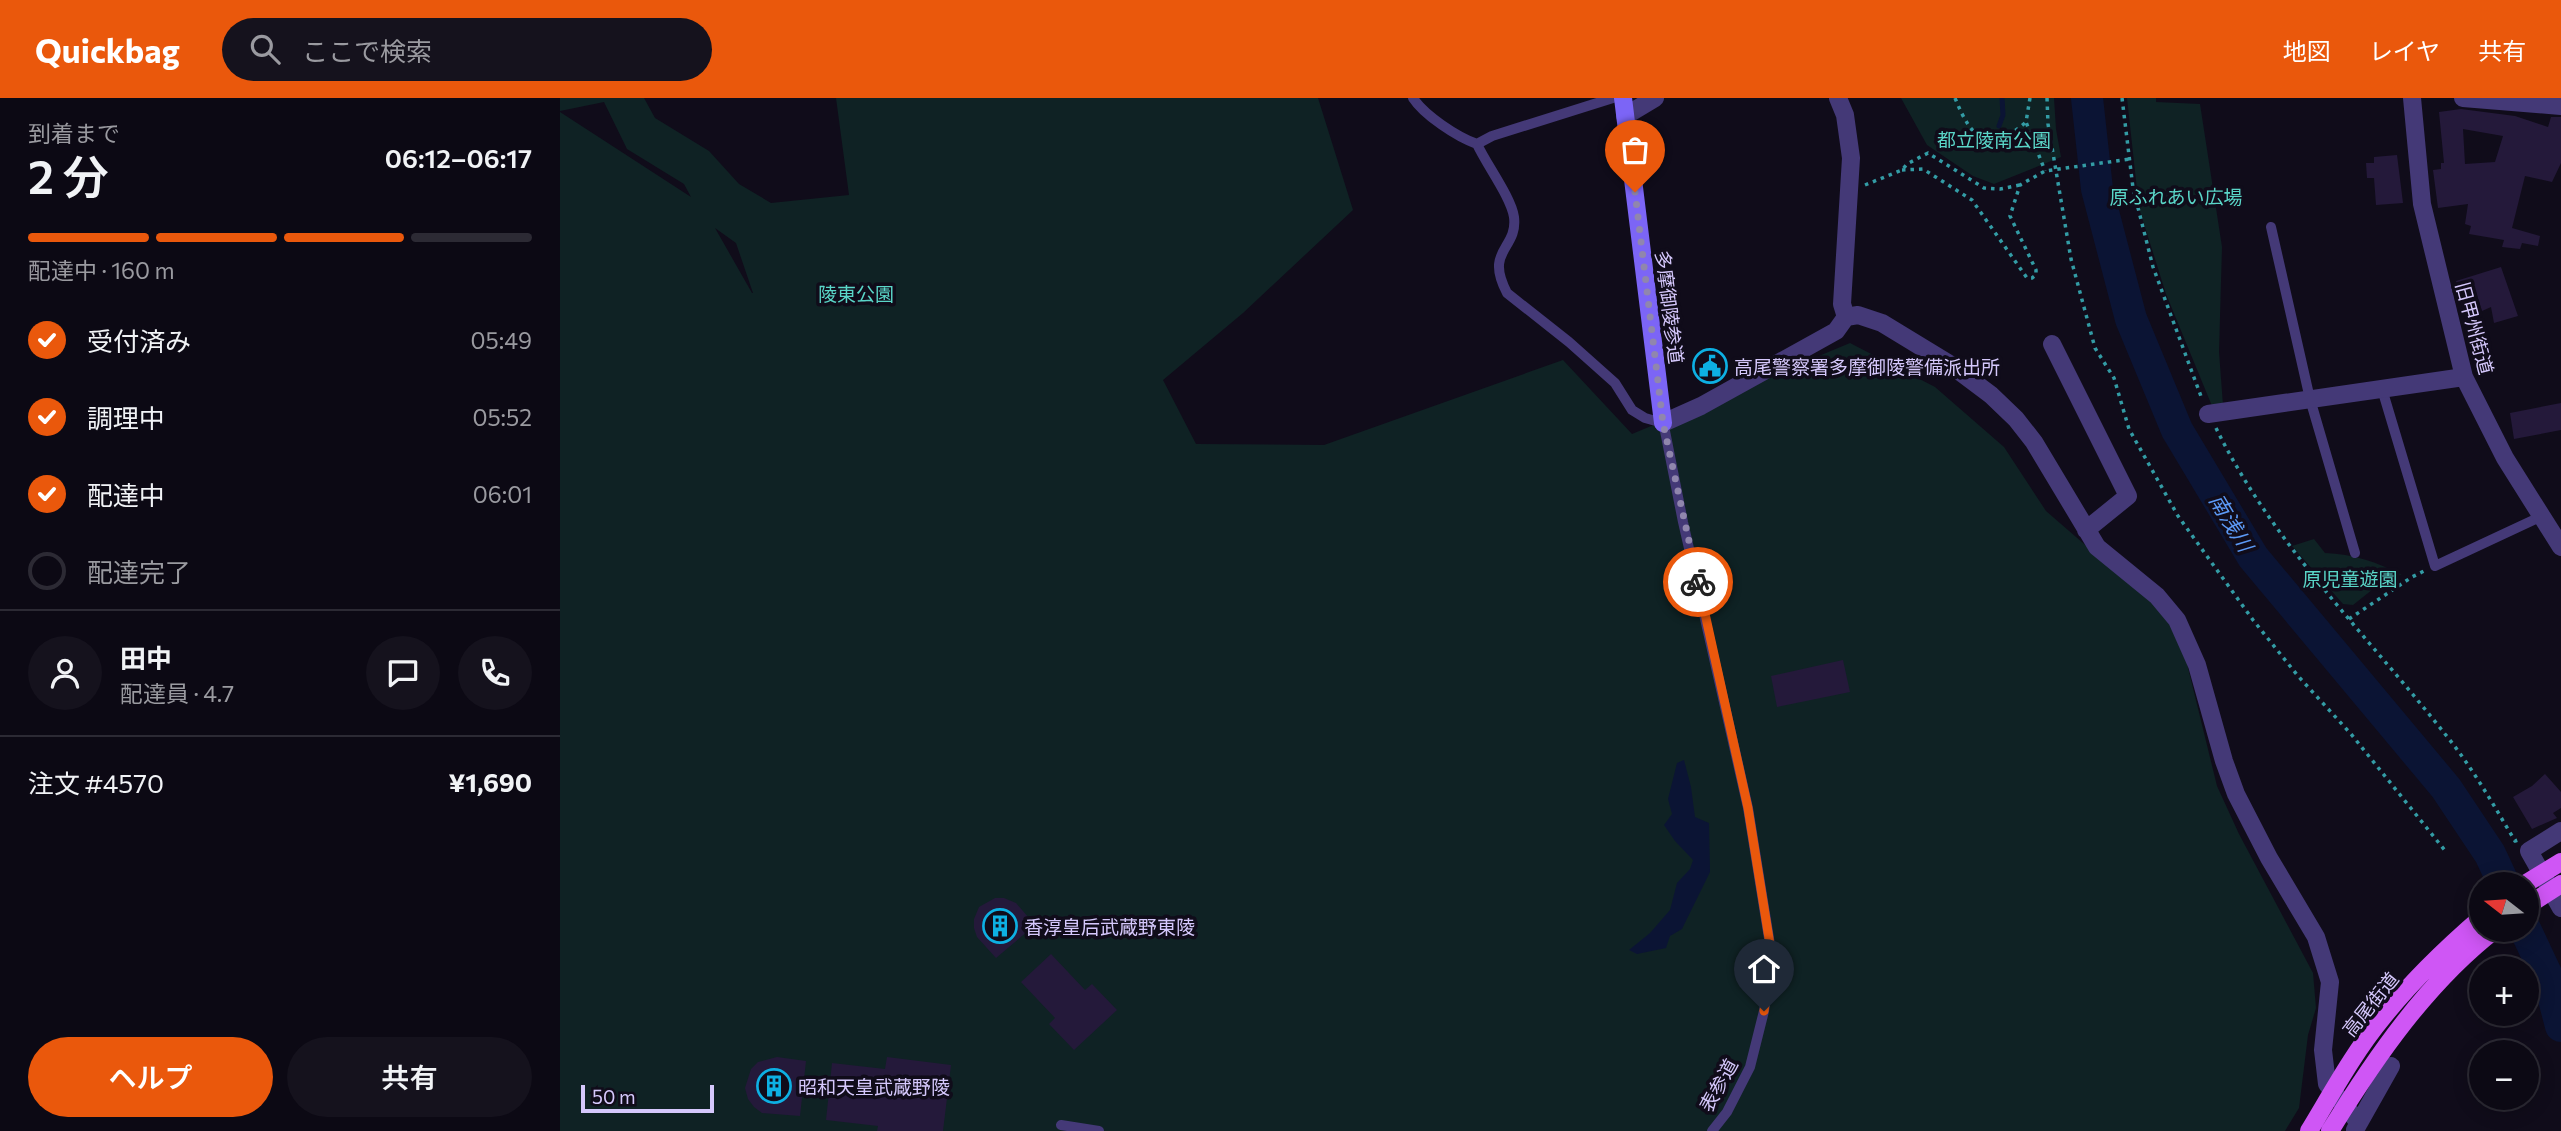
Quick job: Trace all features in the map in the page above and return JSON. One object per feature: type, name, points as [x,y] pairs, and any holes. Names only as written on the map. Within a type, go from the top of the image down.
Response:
[{"type":"main road","name":"多摩御陵参道","points":[[1624,107],[1665,430]]},
{"type":"main road","points":[[2539,875],[2561,862]]},
{"type":"main road","points":[[2539,898],[2561,884]]},
{"type":"main road","name":"高尾街道","points":[[2309,1131],[2382,1018],[2445,950],[2469,929]]},
{"type":"main road","name":"高尾街道","points":[[2330,1131],[2366,1073],[2398,1029],[2428,995],[2483,942]]},
{"type":"street","points":[[1624,107],[1655,98]]},
{"type":"street","points":[[1838,98],[1845,115],[1851,158],[1842,304],[1846,317]]},
{"type":"street","name":"旧甲州街道","points":[[2412,98],[2423,204],[2464,377],[2505,458],[2561,547]]},
{"type":"street","points":[[2463,98],[2561,106]]},
{"type":"street","points":[[1665,430],[1701,406],[1836,331],[1846,317],[1858,315],[1882,323],[1951,365],[1991,395],[2016,419],[2034,442],[2086,530],[2106,555],[2157,596],[2176,620],[2192,650],[2236,794],[2269,858],[2307,920],[2325,961],[2330,982],[2323,1050],[2327,1084],[2357,1127],[2391,1066]]},
{"type":"street","points":[[2052,344],[2128,496],[2086,530]]},
{"type":"street","points":[[2208,414],[2464,377]]},
{"type":"street","points":[[2554,836],[2529,851],[2561,908]]},
{"type":"lane","points":[[1413,98],[1420,108],[1467,141],[1476,144],[1514,215],[1513,233],[1499,258],[1501,282],[1507,293],[1615,383],[1632,410],[1665,430]]},
{"type":"lane","points":[[1476,144],[1492,136],[1613,98]]},
{"type":"lane","points":[[2271,227],[2309,399],[2355,553]]},
{"type":"lane","points":[[2382,389],[2435,566],[2540,517]]},
{"type":"lane","name":"表参道","points":[[1665,430],[1683,522],[1748,808],[1772,957],[1764,1011],[1750,1068],[1727,1112],[1712,1131]]},
{"type":"lane","points":[[1061,1125],[1099,1131]]},
{"type":"path","points":[[1955,98],[1971,130],[1985,139],[2003,139],[2026,122]]},
{"type":"path","points":[[2030,98],[2026,122],[2045,171]]},
{"type":"path","points":[[2047,98],[2048,124],[2071,259],[2095,348],[2114,378],[2129,429],[2178,516],[2261,629],[2298,676],[2351,734],[2446,853]]},
{"type":"path","points":[[2122,98],[2127,159],[2153,267],[2208,414],[2228,451],[2279,534],[2460,754],[2515,841],[2535,833],[2554,836]]},
{"type":"path","points":[[1902,170],[1907,164],[1928,153],[1984,188],[2000,189],[2020,185],[2045,171],[2127,159]]},
{"type":"path","points":[[1849,189],[1902,170],[1923,169],[1972,200],[2027,278],[2032,278],[2036,275],[2036,270],[2010,216],[2020,185]]},
{"type":"path","points":[[2349,619],[2412,577],[2435,566]]},
{"type":"green space","name":"陵東公園","points":[[560,98],[644,98],[655,118],[709,151],[739,184],[771,203],[849,195],[836,98],[1318,98],[1353,210],[1243,313],[1163,380],[1196,444],[1324,445],[1563,360],[1632,434],[1850,343],[1935,387],[2004,447],[2046,511],[2158,608],[2180,635],[2217,786],[2239,834],[2313,973],[2316,1008],[2308,1035],[2299,1108],[2285,1131],[560,1131],[560,112],[691,197],[684,184],[627,149],[604,102],[560,111]],"holes":[[[715,228],[736,243],[753,293]]]},
{"type":"green space","name":"都立陵南公園","points":[[1901,98],[2054,98],[2061,157],[1994,184],[1973,176],[1927,145]]},
{"type":"green space","name":"原ふれあい広場","points":[[2127,98],[2156,98],[2156,102],[2200,104],[2222,247],[2219,352],[2223,405],[2212,406],[2166,294],[2139,208]]},
{"type":"green space","name":"原児童遊園","points":[[2314,539],[2325,553],[2365,560],[2402,575],[2392,574],[2353,605],[2343,604],[2292,546]]},
{"type":"water","points":[[1684,760],[1695,817],[1709,823],[1710,872],[1682,929],[1670,936],[1666,948],[1637,954],[1629,950],[1650,933],[1670,910],[1677,883],[1690,869],[1693,860],[1664,825],[1672,814],[1668,799],[1677,763]]},
{"type":"building","points":[[2461,109],[2515,116],[2548,127],[2551,117],[2561,117],[2561,163],[2552,182],[2525,176],[2512,228],[2540,236],[2538,246],[2522,243],[2520,249],[2502,247],[2504,240],[2469,234],[2471,226],[2465,224],[2468,204],[2438,208],[2433,170],[2441,169],[2441,163],[2444,163],[2439,112]],"holes":[[[2463,129],[2503,136],[2495,162],[2465,164]]]},
{"type":"building","points":[[2397,155],[2403,203],[2376,205],[2374,178],[2367,178],[2366,163],[2374,163],[2374,157]]},
{"type":"building","points":[[2501,267],[2518,316],[2494,323],[2491,307],[2482,311],[2476,292],[2460,296],[2456,281]]},
{"type":"building","points":[[2561,403],[2561,430],[2514,439],[2510,413]]},
{"type":"building","points":[[1843,660],[1850,692],[1777,707],[1771,676]]},
{"type":"building","points":[[2545,774],[2561,792],[2561,808],[2553,813],[2557,818],[2532,829],[2513,797],[2532,786]]},
{"type":"building","points":[[995,898],[1016,903],[1035,925],[996,958],[977,937],[974,928],[979,907]]},
{"type":"building","points":[[1051,954],[1085,990],[1092,984],[1117,1010],[1074,1050],[1049,1024],[1055,1018],[1021,982]]},
{"type":"building","points":[[777,1057],[806,1061],[800,1116],[762,1113],[748,1099],[745,1088],[751,1069],[758,1062]]},
{"type":"building","points":[[887,1057],[951,1065],[943,1131],[877,1131],[878,1126],[826,1120],[832,1063],[885,1069]]},
{"type":"waterway","points":[[1999,126],[2003,115],[2002,98]]},
{"type":"waterway","name":"南浅川","points":[[2087,98],[2097,189],[2131,319],[2177,430],[2253,557],[2446,788],[2490,854],[2498,872]]},
{"type":"waterway","name":"南浅川","points":[[2531,942],[2549,980],[2561,1026]]},
{"type":"waterway","points":[[2549,980],[2561,985]]},
{"type":"way so far","points":[[1635,192],[1663,423],[1698,582]]},
{"type":"place","name":"高尾警察署多摩御陵警備派出所","points":[[1710,366]]},
{"type":"place","name":"香淳皇后武蔵野東陵","points":[[1000,926]]},
{"type":"place","name":"昭和天皇武蔵野陵","points":[[774,1086]]},
{"type":"route","points":[[1698,582],[1748,808],[1772,957],[1764,1011]]}]
